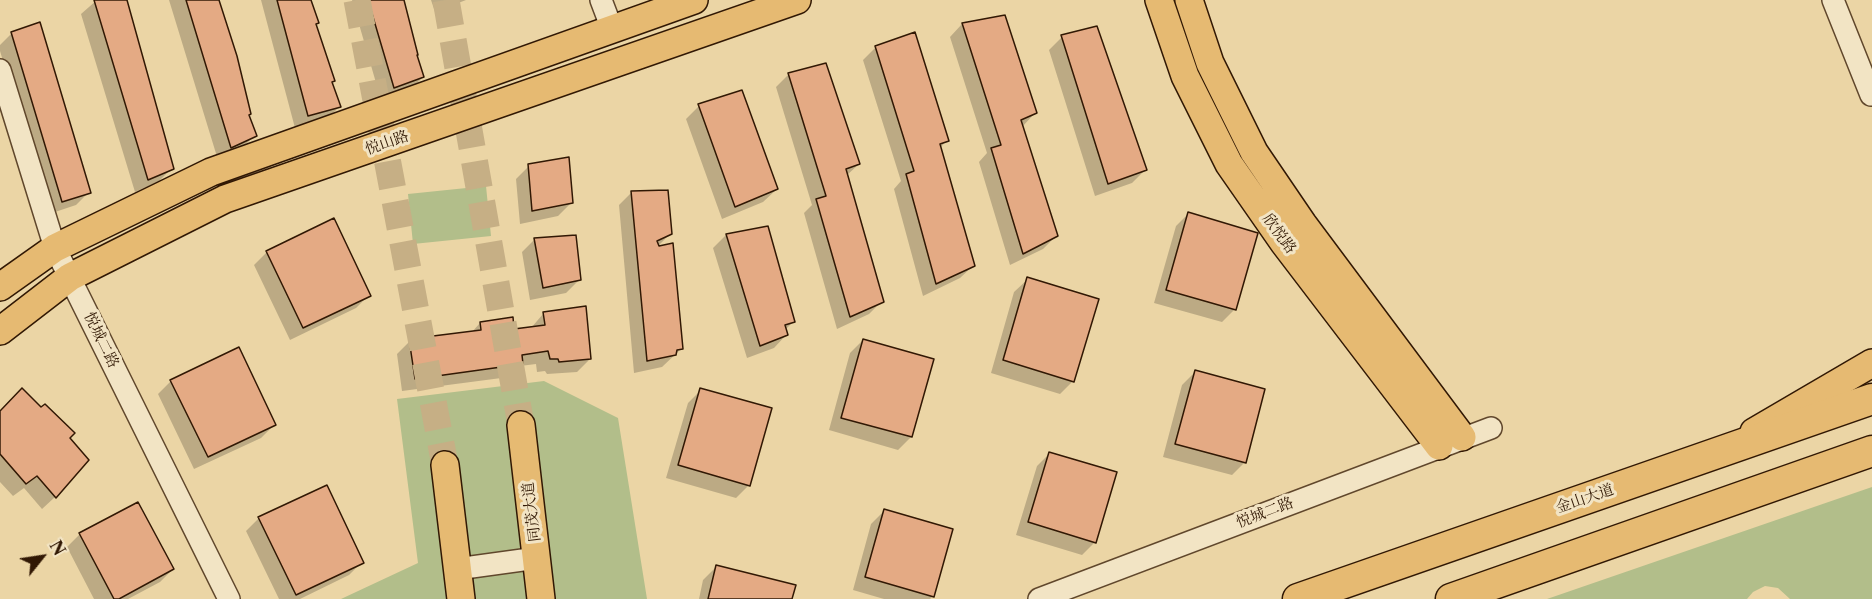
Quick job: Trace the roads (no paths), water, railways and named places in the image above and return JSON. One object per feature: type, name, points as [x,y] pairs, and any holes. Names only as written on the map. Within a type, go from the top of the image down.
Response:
[{"type":"highway","name":"金山大道","points":[[1298,599],[1872,399]]},
{"type":"highway","points":[[1451,599],[1872,451]]},
{"type":"main road","name":"悦山路","points":[[0,287],[55,249],[211,172],[694,0]]},
{"type":"main road","name":"悦山路","points":[[0,331],[70,277],[225,199],[797,0]]},
{"type":"main road","name":"欣悦路","points":[[1159,0],[1185,75],[1229,164],[1284,243],[1451,442]]},
{"type":"main road","name":"欣悦路","points":[[1189,0],[1210,63],[1254,152],[1451,442]]},
{"type":"main road","points":[[1717,453],[1872,363]]},
{"type":"main road","name":"同茂大道","points":[[521,425],[541,599]]},
{"type":"main road","points":[[445,465],[461,599]]},
{"type":"street","points":[[601,0],[612,29]]},
{"type":"street","points":[[1833,0],[1870,95]]},
{"type":"street","name":"悦城二路","points":[[0,70],[55,249],[229,599]]},
{"type":"street","name":"悦城二路","points":[[1039,599],[1491,428]]},
{"type":"street","points":[[457,569],[537,558]]},
{"type":"tunnel","points":[[357,0],[445,465]]},
{"type":"tunnel","points":[[446,0],[521,425]]}]
